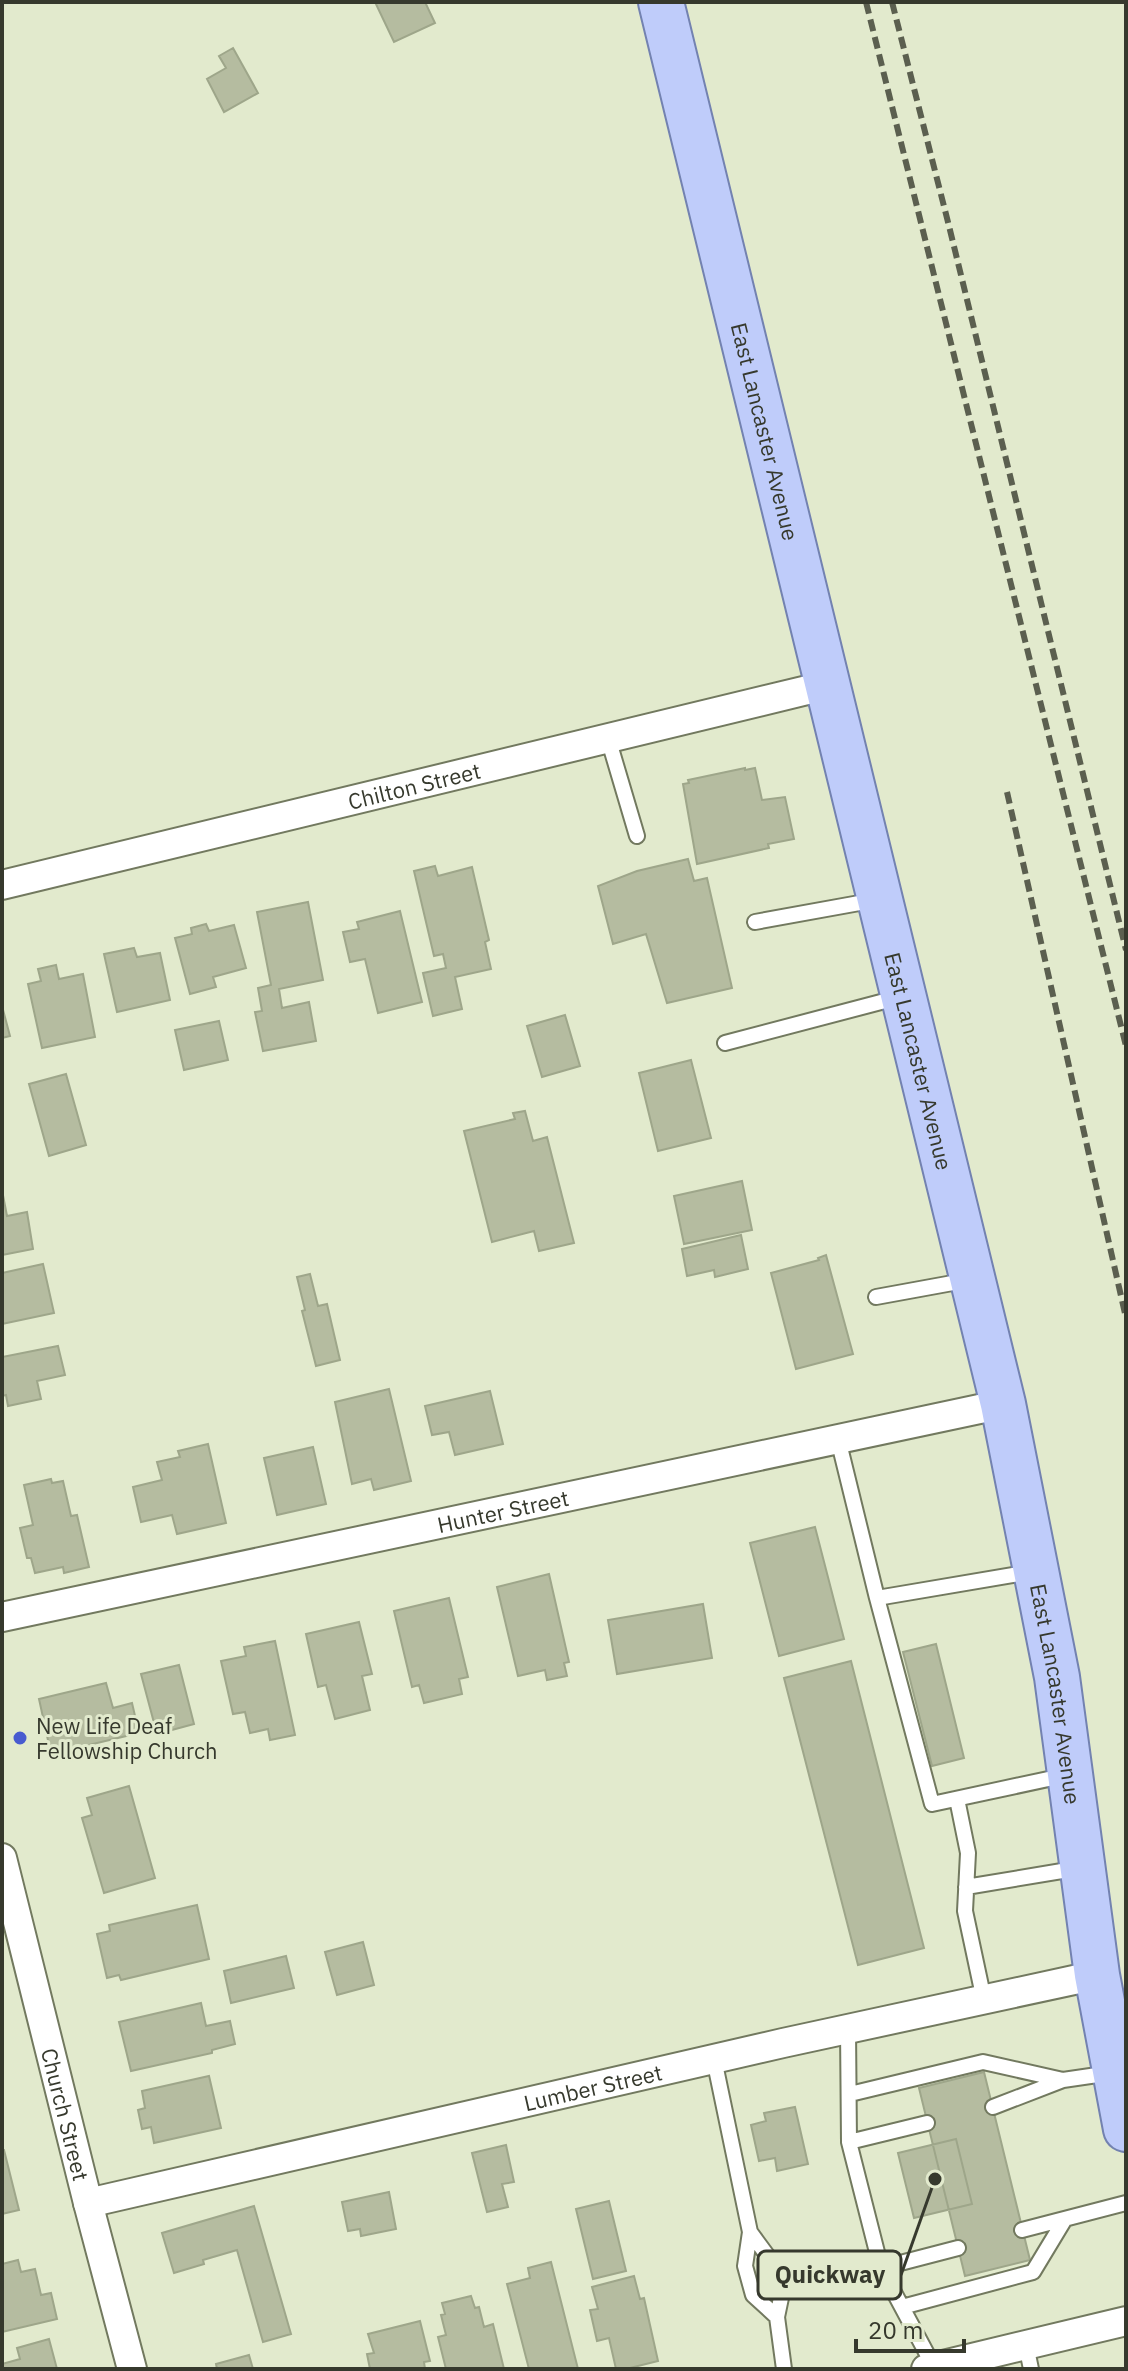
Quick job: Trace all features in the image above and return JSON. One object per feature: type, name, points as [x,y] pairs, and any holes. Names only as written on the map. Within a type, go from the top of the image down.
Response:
[{"type":"main road","name":"East Lancaster Avenue","points":[[661,2],[1003,1404],[1057,1677],[1097,1975],[1126,2129]]},
{"type":"street","name":"Chilton Street","points":[[2,885],[828,685]]},
{"type":"street","name":"Hunter Street","points":[[2,1617],[1003,1404]]},
{"type":"street","name":"Church Street","points":[[2,1858],[132,2369]]},
{"type":"street","name":"Lumber Street","points":[[88,2203],[714,2059],[1097,1975]]},
{"type":"street","points":[[930,2368],[1029,2357],[1126,2321]]},
{"type":"lane","points":[[608,738],[637,836]]},
{"type":"lane","points":[[755,922],[880,899]]},
{"type":"lane","points":[[725,1043],[904,996]]},
{"type":"lane","points":[[876,1297],[973,1280]]},
{"type":"lane","points":[[838,1439],[932,1804],[1071,1774]]},
{"type":"lane","points":[[877,1598],[1037,1571]]},
{"type":"lane","points":[[957,1799],[968,1853],[965,1911],[984,2000]]},
{"type":"lane","points":[[966,1887],[1083,1868]]},
{"type":"lane","points":[[848,2029],[849,2142],[881,2268],[930,2368]]},
{"type":"lane","points":[[714,2059],[750,2232],[745,2266],[753,2295],[777,2317]]},
{"type":"lane","points":[[850,2094],[983,2062],[1063,2080]]},
{"type":"lane","points":[[993,2107],[1063,2080],[1115,2072]]},
{"type":"lane","points":[[849,2142],[927,2123]]},
{"type":"lane","points":[[1022,2230],[1126,2203]]},
{"type":"lane","points":[[902,2307],[1033,2272],[1065,2219]]},
{"type":"lane","points":[[750,2232],[775,2266],[782,2293],[777,2317],[784,2369]]},
{"type":"lane","points":[[881,2268],[958,2248]]},
{"type":"building","points":[[375,2],[425,2],[435,23],[394,42]]},
{"type":"building","points":[[233,48],[258,93],[224,112],[207,79],[226,68],[219,56]]},
{"type":"building","points":[[755,768],[762,800],[785,797],[794,839],[768,844],[769,848],[697,864],[683,784],[689,783],[688,780]]},
{"type":"building","points":[[688,859],[694,881],[707,878],[732,988],[667,1003],[646,934],[613,944],[598,886],[637,871]]},
{"type":"building","points":[[435,866],[438,876],[472,867],[489,940],[485,942],[491,969],[455,977],[462,1009],[433,1016],[423,973],[446,968],[443,954],[434,956],[414,871]]},
{"type":"building","points":[[308,902],[323,980],[279,989],[282,1008],[309,1002],[316,1041],[263,1051],[255,1012],[262,1011],[258,988],[271,985],[257,912]]},
{"type":"building","points":[[400,911],[422,1002],[378,1013],[365,959],[350,962],[343,932],[359,929],[357,922]]},
{"type":"building","points":[[206,924],[209,931],[234,925],[246,968],[213,977],[216,987],[190,994],[175,938],[192,934],[191,928]]},
{"type":"building","points":[[134,948],[137,957],[160,953],[170,1000],[117,1012],[104,954]]},
{"type":"building","points":[[56,965],[59,979],[83,974],[95,1037],[42,1048],[28,984],[41,981],[38,969]]},
{"type":"building","points":[[2,1006],[10,1036],[2,1038]]},
{"type":"building","points":[[565,1015],[580,1066],[542,1077],[527,1026]]},
{"type":"building","points":[[219,1021],[228,1060],[184,1070],[175,1030]]},
{"type":"building","points":[[691,1060],[711,1138],[658,1151],[639,1073]]},
{"type":"building","points":[[66,1074],[86,1145],[49,1156],[29,1084]]},
{"type":"building","points":[[525,1111],[533,1141],[547,1137],[574,1243],[539,1251],[534,1231],[492,1242],[464,1131],[515,1119],[513,1113]]},
{"type":"building","points":[[742,1181],[752,1230],[684,1244],[674,1196]]},
{"type":"building","points":[[2,1190],[7,1216],[27,1212],[33,1249],[2,1255]]},
{"type":"building","points":[[741,1235],[748,1269],[715,1277],[714,1270],[687,1276],[682,1249]]},
{"type":"building","points":[[826,1255],[853,1354],[796,1369],[771,1273],[819,1260]]},
{"type":"building","points":[[43,1264],[54,1313],[2,1324],[2,1273]]},
{"type":"building","points":[[310,1274],[318,1306],[327,1304],[340,1360],[316,1366],[297,1277]]},
{"type":"building","points":[[58,1346],[65,1375],[37,1381],[41,1399],[8,1406],[6,1395],[2,1396],[2,1357]]},
{"type":"building","points":[[389,1389],[411,1481],[374,1490],[371,1479],[352,1484],[335,1402]]},
{"type":"building","points":[[490,1391],[503,1444],[455,1455],[449,1432],[432,1435],[425,1406]]},
{"type":"building","points":[[208,1444],[226,1523],[177,1534],[172,1515],[141,1522],[133,1487],[162,1480],[157,1462],[180,1457],[178,1451]]},
{"type":"building","points":[[313,1447],[326,1504],[277,1515],[264,1458]]},
{"type":"building","points":[[51,1479],[52,1483],[63,1481],[71,1516],[77,1515],[89,1567],[64,1573],[63,1567],[35,1573],[31,1558],[27,1558],[20,1528],[33,1525],[24,1485]]},
{"type":"building","points":[[815,1527],[844,1639],[779,1656],[750,1543]]},
{"type":"building","points":[[549,1574],[569,1662],[564,1663],[567,1676],[547,1680],[545,1670],[518,1676],[497,1587]]},
{"type":"building","points":[[449,1598],[468,1677],[459,1679],[462,1694],[424,1703],[419,1685],[412,1687],[394,1611]]},
{"type":"building","points":[[703,1604],[712,1658],[617,1674],[608,1620]]},
{"type":"building","points":[[359,1622],[372,1674],[362,1676],[370,1710],[335,1719],[326,1685],[318,1687],[306,1634]]},
{"type":"building","points":[[275,1641],[295,1735],[270,1740],[268,1729],[250,1733],[245,1712],[233,1714],[221,1661],[246,1656],[244,1647]]},
{"type":"building","points":[[936,1644],[964,1758],[932,1766],[903,1652]]},
{"type":"building","points":[[851,1661],[924,1948],[858,1965],[784,1678]]},
{"type":"building","points":[[179,1665],[194,1724],[157,1734],[141,1674]]},
{"type":"building","points":[[106,1683],[113,1708],[132,1703],[139,1733],[51,1754],[39,1699]]},
{"type":"building","points":[[129,1786],[155,1878],[104,1893],[82,1818],[92,1815],[87,1798]]},
{"type":"building","points":[[197,1905],[209,1959],[121,1980],[119,1975],[107,1978],[97,1934],[110,1931],[109,1925]]},
{"type":"building","points":[[363,1942],[374,1985],[337,1995],[325,1952]]},
{"type":"building","points":[[286,1956],[294,1988],[231,2003],[224,1971]]},
{"type":"building","points":[[201,2003],[206,2026],[230,2021],[235,2044],[212,2050],[212,2053],[131,2071],[119,2022]]},
{"type":"building","points":[[984,2072],[1030,2260],[965,2276],[919,2088]]},
{"type":"building","points":[[209,2076],[221,2128],[154,2143],[151,2127],[142,2129],[138,2110],[145,2108],[142,2091]]},
{"type":"building","points":[[795,2107],[808,2164],[777,2171],[775,2158],[759,2161],[751,2125],[766,2121],[764,2113]]},
{"type":"building","points":[[956,2139],[972,2204],[914,2218],[898,2153]]},
{"type":"building","points":[[506,2145],[514,2182],[502,2184],[508,2207],[487,2212],[472,2153]]},
{"type":"building","points":[[2,2150],[19,2210],[2,2214]]},
{"type":"building","points":[[389,2192],[396,2229],[361,2236],[360,2229],[348,2231],[342,2202]]},
{"type":"building","points":[[609,2201],[626,2271],[593,2279],[576,2209]]},
{"type":"building","points":[[254,2206],[291,2334],[263,2342],[237,2250],[174,2273],[162,2233]]},
{"type":"building","points":[[18,2260],[21,2272],[35,2269],[41,2295],[51,2293],[57,2319],[2,2332],[2,2264]]},
{"type":"building","points":[[551,2262],[578,2369],[529,2369],[507,2284],[530,2278],[528,2268]]},
{"type":"building","points":[[634,2276],[640,2299],[644,2298],[658,2361],[616,2369],[609,2338],[597,2341],[590,2310],[598,2309],[592,2287]]},
{"type":"building","points":[[471,2296],[475,2308],[479,2307],[484,2327],[493,2324],[504,2369],[446,2369],[438,2337],[446,2335],[441,2315],[445,2314],[442,2303]]},
{"type":"building","points":[[420,2321],[430,2361],[424,2362],[425,2369],[370,2369],[367,2354],[374,2353],[368,2334]]},
{"type":"building","points":[[49,2339],[57,2369],[2,2369],[2,2364],[20,2359],[17,2348]]},
{"type":"building","points":[[249,2355],[253,2369],[217,2369],[216,2364]]},
{"type":"railway","points":[[866,2],[1126,1046]]},
{"type":"railway","points":[[892,2],[1126,950]]},
{"type":"railway","points":[[1007,792],[1126,1318]]},
{"type":"place","name":"New Life Deaf Fellowship Church","points":[[20,1738]]},
{"type":"place","name":"Quickway","points":[[935,2179]]}]
